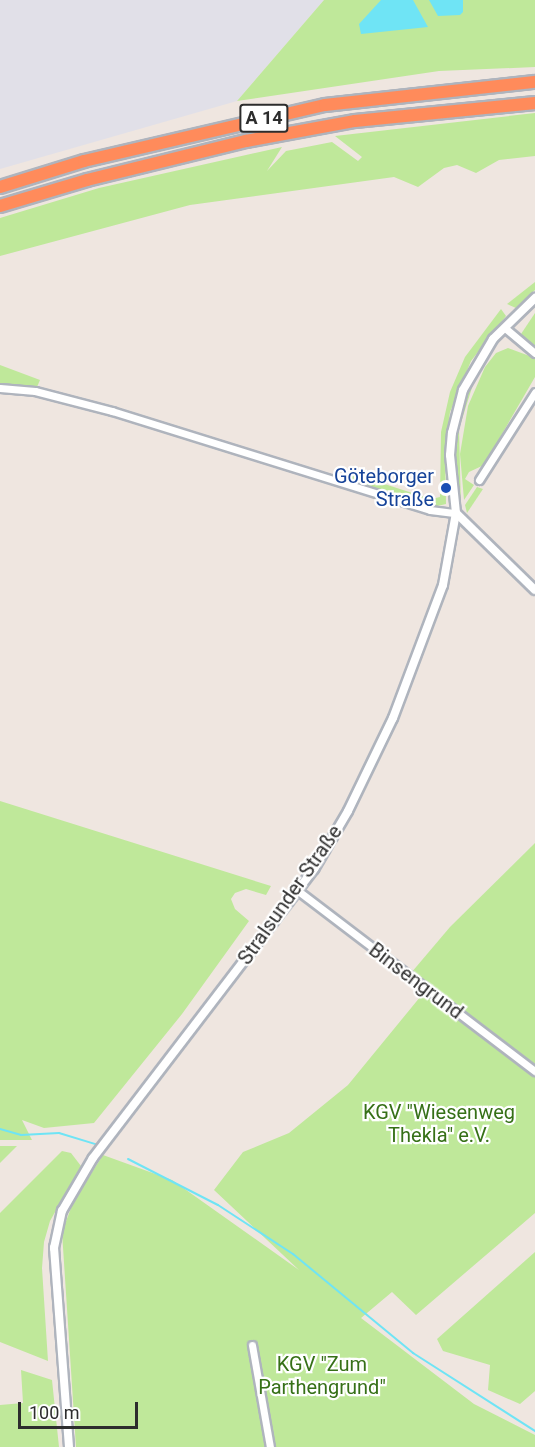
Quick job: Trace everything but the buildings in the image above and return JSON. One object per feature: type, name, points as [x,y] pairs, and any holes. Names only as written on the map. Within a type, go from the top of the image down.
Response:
[{"type":"highway","name":"A 14","points":[[0,187],[84,161],[325,105],[535,82]]},
{"type":"highway","name":"A 14","points":[[0,206],[87,180],[246,141],[355,121],[535,103]]},
{"type":"street","name":"Stralsunder Straße","points":[[69,1447],[54,1248],[62,1211],[107,1139],[332,841],[393,718],[443,585],[456,513],[450,455],[455,414],[473,368],[505,328],[535,298]]},
{"type":"street","points":[[505,328],[535,353]]},
{"type":"street","points":[[0,388],[35,391],[101,408],[230,444],[430,510],[456,513],[535,590]]},
{"type":"street","points":[[479,480],[535,392]]},
{"type":"street","name":"Binsengrund","points":[[297,890],[535,1071]]},
{"type":"street","points":[[252,1345],[270,1447]]},
{"type":"shaded area","points":[[0,0],[324,0],[237,101],[0,169]]},
{"type":"green space","points":[[324,0],[535,0],[535,67],[439,71],[237,101]]},
{"type":"green space","points":[[535,113],[535,156],[499,160],[476,173],[457,165],[444,168],[418,187],[394,177],[190,205],[0,256],[0,218],[99,188],[282,147],[267,171],[286,151],[332,142],[358,161],[362,157],[335,136]]},
{"type":"green space","points":[[535,282],[535,290],[516,308],[507,304]]},
{"type":"green space","points":[[501,309],[506,316],[471,361],[450,412],[445,450],[446,504],[433,507],[343,479],[344,471],[431,499],[440,497],[441,432],[450,392],[465,357]]},
{"type":"green space","points":[[535,313],[535,349],[521,334]]},
{"type":"green space","points":[[508,348],[535,358],[535,377],[484,465],[469,472],[465,479],[474,485],[464,500],[460,454],[468,406],[485,367],[496,353]]},
{"type":"green space","points":[[493,351],[475,378],[459,429],[461,508],[455,469],[457,428],[468,390],[485,358]]},
{"type":"green space","points":[[0,365],[40,380],[37,387],[0,384]]},
{"type":"green space","points":[[477,487],[483,489],[467,513],[465,505]]},
{"type":"green space","points":[[0,801],[271,886],[266,895],[246,889],[235,893],[231,899],[235,909],[249,921],[182,1014],[94,1123],[44,1128],[22,1120],[32,1140],[0,1140]]},
{"type":"green space","points":[[535,843],[535,1068],[411,973],[450,927]]},
{"type":"green space","points":[[425,991],[535,1071],[535,1213],[416,1315],[392,1292],[361,1318],[474,1404],[535,1435],[535,1447],[76,1447],[62,1232],[74,1200],[103,1155],[172,1180],[299,1270],[214,1190],[243,1152],[289,1133],[348,1085]]},
{"type":"green space","points":[[0,1146],[17,1146],[0,1163]]},
{"type":"green space","points":[[62,1151],[71,1153],[81,1166],[50,1221],[44,1242],[42,1268],[48,1361],[0,1342],[0,1213]]},
{"type":"green space","points":[[535,1252],[535,1391],[520,1404],[488,1390],[490,1365],[443,1351],[437,1339]]},
{"type":"green space","points":[[21,1370],[52,1380],[59,1447],[0,1447],[0,1405],[23,1403]]},
{"type":"water","points":[[381,0],[413,0],[428,27],[361,34],[359,24]]},
{"type":"water","points":[[429,0],[463,0],[463,12],[460,15],[438,16]]},
{"type":"waterway","points":[[0,1129],[21,1135],[59,1133],[96,1144]]},
{"type":"waterway","points":[[128,1159],[218,1205],[293,1254],[413,1353],[535,1431]]},
{"type":"place","name":"Göteborger Straße","points":[[446,488]]},
{"type":"park label","name":"KGV \"Wiesenweg Thekla\" e.V.","points":[[439,1124]]},
{"type":"park label","name":"KGV \"Zum Parthengrund\"","points":[[322,1376]]}]
